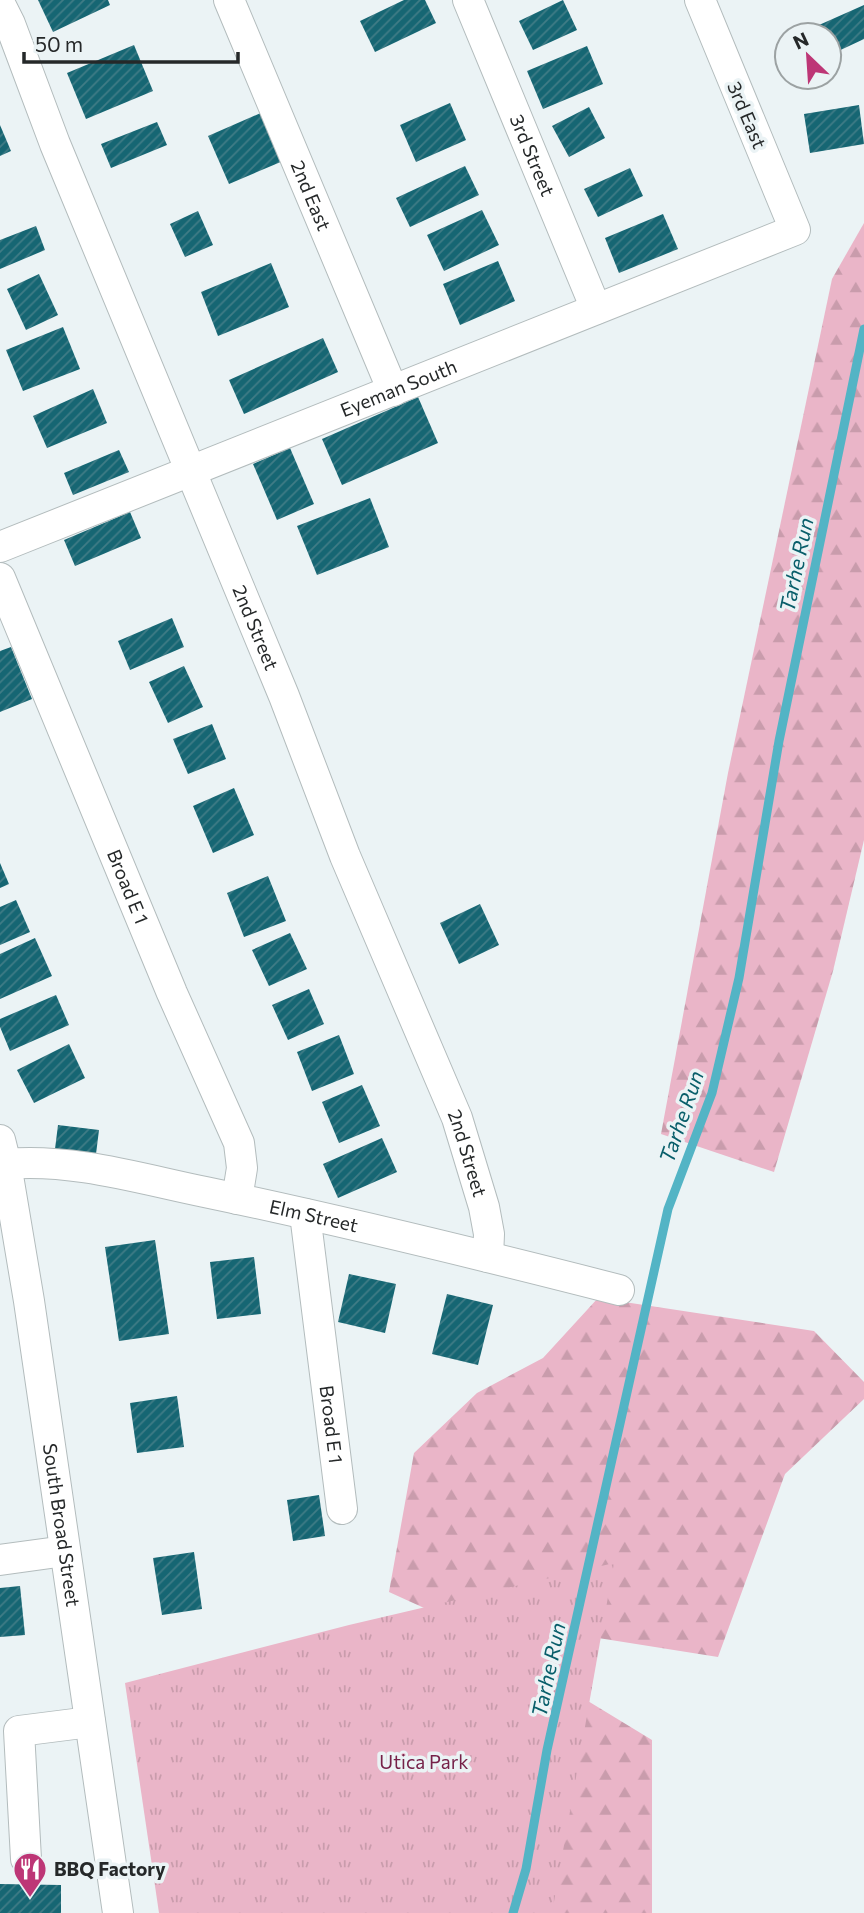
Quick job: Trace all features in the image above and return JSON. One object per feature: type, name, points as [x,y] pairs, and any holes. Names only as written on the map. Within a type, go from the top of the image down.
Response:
[{"type":"street","name":"2nd East","points":[[229,0],[393,391]]},
{"type":"street","name":"3rd Street","points":[[468,0],[596,310]]},
{"type":"street","name":"3rd East","points":[[700,0],[795,230]]},
{"type":"street","name":"2nd Street","points":[[0,4],[55,144],[284,696],[345,856],[457,1118],[484,1207],[489,1234],[488,1256]]},
{"type":"street","name":"Eyeman South","points":[[0,547],[795,230]]},
{"type":"street","name":"Broad E 1","points":[[0,578],[167,980],[239,1143],[242,1168],[237,1199]]},
{"type":"street","name":"Elm Street","points":[[3,1152],[305,1214],[620,1290]]},
{"type":"street","name":"South Broad Street","points":[[3,1152],[118,1913]]},
{"type":"street","name":"Broad E 1","points":[[305,1214],[342,1509]]},
{"type":"street","points":[[0,1560],[65,1551]]},
{"type":"street","points":[[26,1859],[19,1731],[90,1722]]},
{"type":"green space","points":[[864,223],[864,840],[833,971],[774,1172],[661,1134],[728,773],[832,279]]},
{"type":"green space","points":[[598,1298],[814,1331],[864,1382],[864,1399],[785,1474],[718,1657],[573,1634],[555,1681],[652,1740],[652,1913],[441,1913],[501,1643],[389,1592],[414,1453],[477,1393],[543,1358]]},
{"type":"green space","name":"Utica Park","points":[[614,1563],[552,1913],[159,1913],[125,1683],[349,1625]]},
{"type":"building","points":[[38,0],[108,0],[110,5],[53,32]]},
{"type":"building","points":[[404,0],[425,0],[436,23],[375,52],[360,21]]},
{"type":"building","points":[[563,0],[577,30],[533,50],[519,21]]},
{"type":"building","points":[[864,5],[864,39],[843,49],[843,21],[828,21]]},
{"type":"building","points":[[134,45],[153,91],[86,119],[67,73]]},
{"type":"building","points":[[587,46],[603,84],[543,109],[527,71]]},
{"type":"building","points":[[450,103],[466,140],[416,162],[400,125]]},
{"type":"building","points":[[859,105],[864,144],[810,153],[804,114]]},
{"type":"building","points":[[589,107],[605,138],[569,157],[552,126]]},
{"type":"building","points":[[263,112],[283,161],[229,184],[208,136]]},
{"type":"building","points":[[157,122],[167,145],[111,168],[101,144]]},
{"type":"building","points":[[0,125],[11,151],[0,156]]},
{"type":"building","points":[[465,166],[479,195],[410,227],[396,198]]},
{"type":"building","points":[[630,168],[643,196],[598,217],[584,189]]},
{"type":"building","points":[[482,210],[499,245],[444,271],[427,235]]},
{"type":"building","points":[[198,211],[213,245],[185,257],[170,224]]},
{"type":"building","points":[[663,214],[678,249],[619,273],[605,238]]},
{"type":"building","points":[[36,226],[45,250],[0,269],[0,240]]},
{"type":"building","points":[[498,261],[515,301],[460,325],[443,284]]},
{"type":"building","points":[[271,263],[289,307],[218,336],[201,292]]},
{"type":"building","points":[[39,274],[58,315],[26,330],[7,289]]},
{"type":"building","points":[[63,327],[80,369],[23,391],[6,350]]},
{"type":"building","points":[[323,338],[338,372],[244,414],[229,380]]},
{"type":"building","points":[[93,389],[107,423],[47,448],[33,416]]},
{"type":"building","points":[[418,397],[438,443],[342,485],[322,439]]},
{"type":"building","points":[[290,448],[314,504],[277,520],[253,464]]},
{"type":"building","points":[[119,450],[129,472],[73,495],[64,473]]},
{"type":"building","points":[[370,498],[389,547],[317,575],[297,526]]},
{"type":"building","points":[[130,512],[141,538],[75,566],[64,540]]},
{"type":"building","points":[[172,618],[184,647],[130,670],[118,641]]},
{"type":"building","points":[[11,647],[32,699],[0,712],[0,651]]},
{"type":"building","points":[[184,666],[203,707],[168,723],[149,682]]},
{"type":"building","points":[[212,724],[226,759],[188,774],[173,739]]},
{"type":"building","points":[[234,788],[254,835],[213,853],[193,806]]},
{"type":"building","points":[[0,863],[9,884],[0,888]]},
{"type":"building","points":[[268,876],[286,921],[244,937],[227,893]]},
{"type":"building","points":[[16,900],[30,932],[0,945],[0,907]]},
{"type":"building","points":[[480,904],[499,945],[459,964],[440,923]]},
{"type":"building","points":[[290,933],[307,969],[269,986],[252,950]]},
{"type":"building","points":[[35,938],[52,976],[0,999],[0,954]]},
{"type":"building","points":[[309,989],[324,1024],[288,1040],[272,1005]]},
{"type":"building","points":[[56,995],[69,1025],[10,1051],[0,1027],[0,1019]]},
{"type":"building","points":[[339,1035],[354,1074],[312,1091],[297,1052]]},
{"type":"building","points":[[69,1044],[85,1078],[34,1103],[17,1070]]},
{"type":"building","points":[[362,1085],[380,1126],[339,1143],[322,1102]]},
{"type":"building","points":[[58,1125],[99,1130],[96,1154],[55,1149]]},
{"type":"building","points":[[382,1138],[397,1172],[338,1198],[323,1164]]},
{"type":"building","points":[[155,1240],[169,1334],[119,1341],[105,1247]]},
{"type":"building","points":[[254,1257],[261,1314],[217,1319],[210,1262]]},
{"type":"building","points":[[349,1274],[396,1284],[385,1333],[338,1322]]},
{"type":"building","points":[[447,1294],[493,1305],[478,1365],[432,1354]]},
{"type":"building","points":[[177,1396],[184,1447],[137,1453],[130,1403]]},
{"type":"building","points":[[319,1495],[325,1536],[293,1541],[287,1500]]},
{"type":"building","points":[[194,1552],[202,1609],[162,1615],[153,1558]]},
{"type":"building","points":[[20,1586],[25,1635],[0,1637],[0,1588]]},
{"type":"building","name":"BBQ Factory","points":[[0,1884],[61,1885],[61,1913],[0,1913]]},
{"type":"waterway","name":"Tarhe Run","points":[[513,1913],[526,1869],[547,1750],[668,1209],[712,1093],[739,978],[779,741],[864,329]]},
{"type":"place","name":"BBQ Factory","points":[[30,1899]]}]
